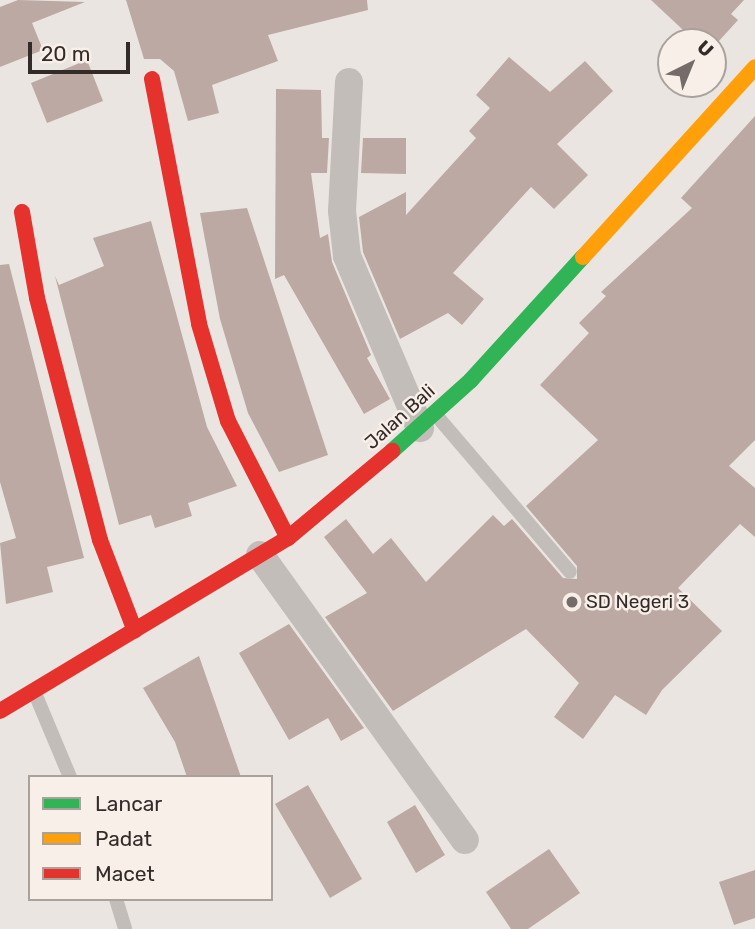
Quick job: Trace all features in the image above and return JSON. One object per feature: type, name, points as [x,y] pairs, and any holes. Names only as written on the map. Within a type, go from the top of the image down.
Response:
[{"type":"street","points":[[152,79],[199,324],[228,421],[288,538]]},
{"type":"street","points":[[349,82],[342,211],[347,256],[427,421]]},
{"type":"street","name":"Jalan Bali","points":[[0,711],[288,538],[427,421],[749,84]]},
{"type":"street","points":[[22,212],[37,298],[100,540],[135,631]]},
{"type":"street","points":[[260,555],[465,840]]},
{"type":"lane","points":[[427,421],[570,572]]},
{"type":"lane","points":[[34,691],[69,775]]},
{"type":"lane","points":[[117,901],[125,929]]},
{"type":"building","points":[[18,0],[85,2],[32,23],[43,50],[0,67],[0,7]]},
{"type":"building","points":[[126,0],[367,0],[368,10],[268,35],[278,61],[212,85],[219,113],[188,121],[174,71],[160,59],[144,59]]},
{"type":"building","points":[[651,0],[744,0],[731,14],[738,20],[727,32],[727,28],[681,28]]},
{"type":"building","points":[[509,57],[550,92],[585,61],[613,91],[557,144],[588,175],[554,209],[531,187],[453,273],[484,299],[462,325],[448,313],[400,339],[363,252],[359,217],[406,192],[406,215],[476,138],[469,131],[490,108],[476,95]]},
{"type":"building","points":[[87,60],[103,101],[47,123],[31,83]]},
{"type":"building","points":[[276,89],[321,90],[322,138],[329,138],[327,173],[311,173],[320,238],[328,234],[332,262],[371,355],[367,358],[390,399],[364,414],[284,275],[275,279]]},
{"type":"building","points":[[755,116],[755,440],[729,466],[755,488],[755,537],[740,524],[678,588],[722,631],[662,690],[646,715],[615,695],[583,739],[554,717],[579,683],[526,629],[393,711],[325,617],[367,593],[324,537],[346,519],[373,554],[391,538],[426,582],[493,515],[504,526],[512,519],[563,578],[577,579],[577,566],[526,506],[598,440],[540,385],[589,333],[579,323],[606,296],[601,292],[692,208],[681,198]]},
{"type":"building","points":[[363,138],[406,138],[406,174],[361,173]]},
{"type":"building","points":[[247,208],[328,455],[279,472],[248,413],[220,319],[200,213]]},
{"type":"building","points":[[151,221],[207,427],[237,486],[188,503],[192,516],[155,528],[151,515],[119,525],[55,276],[59,285],[104,266],[93,238]]},
{"type":"building","points":[[9,264],[84,558],[47,567],[53,592],[6,604],[0,543],[16,538],[0,482],[0,265]]},
{"type":"building","points":[[289,624],[364,728],[341,741],[328,718],[289,740],[239,653]]},
{"type":"building","points":[[199,656],[240,775],[186,775],[175,742],[143,688]]},
{"type":"building","points":[[308,785],[362,879],[330,898],[275,804]]},
{"type":"building","points":[[415,805],[445,855],[416,873],[387,822]]},
{"type":"building","points":[[549,849],[580,893],[528,929],[511,929],[486,892]]},
{"type":"building","points":[[755,870],[755,918],[734,925],[719,882]]},
{"type":"traffic: fast","points":[[392,451],[471,380],[583,257]]},
{"type":"traffic: slow","points":[[583,257],[755,67]]},
{"type":"traffic: jam","points":[[152,79],[199,324],[228,421],[288,538]]},
{"type":"traffic: jam","points":[[22,212],[37,298],[100,540],[135,631]]},
{"type":"traffic: jam","points":[[0,711],[288,538],[392,451]]},
{"type":"place","name":"SD Negeri 3","points":[[572,602]]}]
